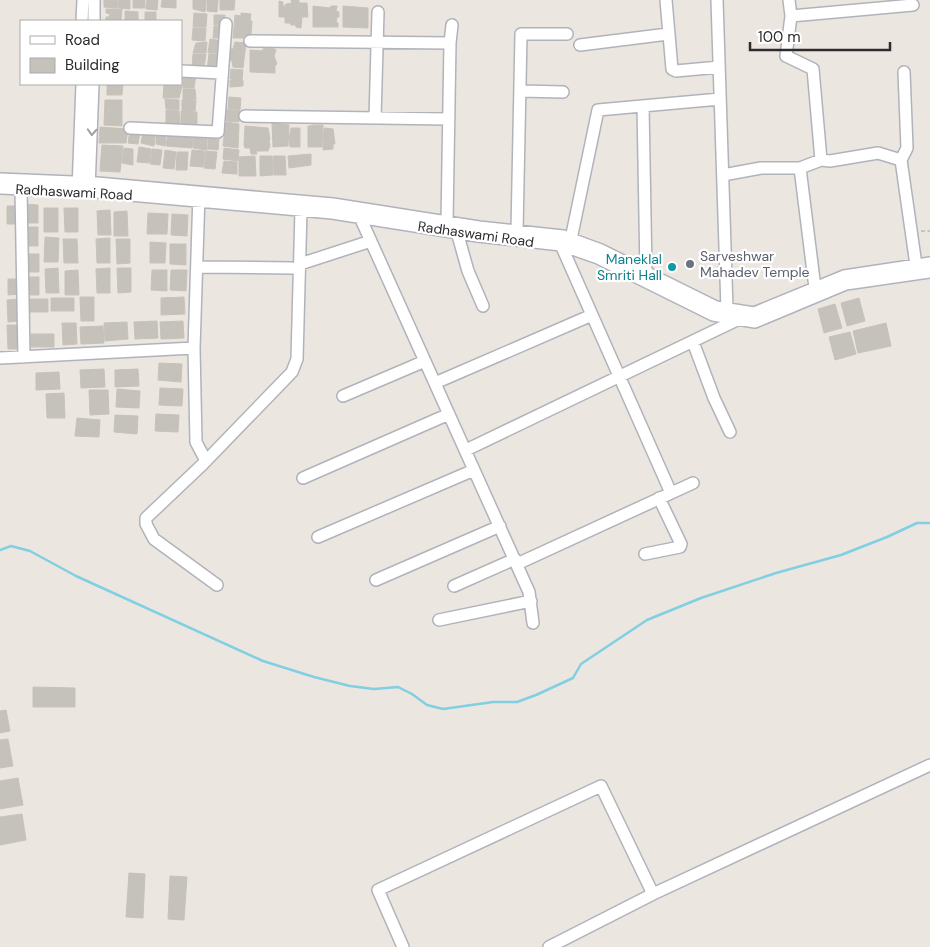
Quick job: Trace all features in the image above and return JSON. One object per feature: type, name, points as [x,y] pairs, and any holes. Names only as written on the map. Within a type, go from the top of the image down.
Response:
[{"type":"street","points":[[82,20],[83,0]]},
{"type":"street","points":[[94,0],[94,20]]},
{"type":"street","points":[[666,0],[672,69],[676,71],[719,67]]},
{"type":"street","points":[[717,0],[727,309]]},
{"type":"street","points":[[789,0],[791,16],[786,56],[813,69],[822,160]]},
{"type":"street","points":[[791,16],[913,6]]},
{"type":"street","points":[[375,118],[378,12]]},
{"type":"street","points":[[130,128],[218,132],[226,24]]},
{"type":"street","points":[[447,222],[450,43],[452,25]]},
{"type":"street","points":[[517,231],[521,34],[566,34]]},
{"type":"street","points":[[580,45],[668,34]]},
{"type":"street","points":[[250,41],[450,43]]},
{"type":"street","points":[[182,72],[221,73]]},
{"type":"street","points":[[904,72],[907,148],[901,160],[916,265]]},
{"type":"street","points":[[82,85],[83,187]]},
{"type":"street","points":[[83,187],[93,85]]},
{"type":"street","points":[[521,91],[563,92]]},
{"type":"street","points":[[671,493],[592,315],[566,242],[598,110],[720,99]]},
{"type":"street","points":[[643,106],[646,272]]},
{"type":"street","points":[[245,116],[449,119]]},
{"type":"street","points":[[722,175],[761,168],[800,168],[822,160],[830,161],[878,154],[901,160]]},
{"type":"street","points":[[800,168],[814,288]]},
{"type":"street","name":"Radhaswami Road","points":[[0,179],[199,196],[333,204],[447,222],[563,236],[566,242],[713,315],[755,322],[846,284],[930,272]]},
{"type":"street","name":"Radhaswami Road","points":[[0,188],[83,187]]},
{"type":"street","points":[[22,189],[24,357]]},
{"type":"street","points":[[199,196],[194,348],[196,442],[206,461]]},
{"type":"street","name":"Radhaswami Road","points":[[199,196],[457,232],[566,242],[601,250],[716,307],[754,313],[844,276],[930,263]]},
{"type":"street","points":[[217,585],[154,539],[146,524],[146,518],[206,461],[292,372],[297,359],[296,266],[301,210]]},
{"type":"street","points":[[360,217],[529,592],[533,624]]},
{"type":"street","points":[[457,232],[468,271],[483,306]]},
{"type":"street","points":[[197,267],[296,266],[371,240]]},
{"type":"street","points":[[435,382],[592,315]]},
{"type":"street","points":[[466,450],[739,319]]},
{"type":"street","points":[[693,342],[714,398],[730,432]]},
{"type":"street","points":[[0,358],[194,348]]},
{"type":"street","points":[[343,396],[425,360]]},
{"type":"street","points":[[303,478],[449,414]]},
{"type":"street","points":[[318,537],[474,470]]},
{"type":"street","points":[[454,586],[516,562],[693,483]]},
{"type":"street","points":[[645,554],[680,547],[681,544],[659,498]]},
{"type":"street","points":[[376,580],[500,526]]},
{"type":"street","points":[[440,620],[531,601]]},
{"type":"street","points":[[549,947],[653,894],[930,765]]},
{"type":"street","points":[[403,947],[378,890],[601,786],[653,894]]},
{"type":"building","points":[[104,0],[118,0],[117,8],[104,7]]},
{"type":"building","points":[[119,0],[130,0],[130,9],[118,8]]},
{"type":"building","points":[[133,0],[145,0],[145,8],[133,8]]},
{"type":"building","points":[[147,0],[158,0],[157,10],[146,9]]},
{"type":"building","points":[[162,0],[176,0],[176,8],[161,7]]},
{"type":"building","points":[[193,0],[206,0],[205,12],[193,9]]},
{"type":"building","points":[[207,0],[218,0],[217,12],[207,11]]},
{"type":"building","points":[[220,0],[235,0],[234,10],[220,10]]},
{"type":"building","points":[[291,0],[307,3],[308,17],[302,17],[301,28],[285,23],[285,17],[279,17],[279,1],[283,2],[283,6],[285,6],[292,3]]},
{"type":"building","points":[[313,6],[330,8],[331,6],[337,6],[336,11],[339,12],[339,17],[337,17],[336,22],[338,27],[313,27]]},
{"type":"building","points":[[343,6],[368,8],[368,28],[343,27]]},
{"type":"building","points":[[106,9],[122,9],[121,20],[106,20],[106,17],[109,17],[110,14],[106,13]]},
{"type":"building","points":[[125,11],[138,12],[138,20],[125,20]]},
{"type":"building","points":[[145,12],[156,12],[156,20],[145,20]]},
{"type":"building","points":[[194,13],[207,14],[206,27],[193,27]]},
{"type":"building","points":[[241,13],[251,14],[250,38],[233,38],[235,15],[241,16]]},
{"type":"building","points":[[214,15],[225,15],[225,25],[214,25]]},
{"type":"building","points":[[214,26],[225,26],[224,38],[213,38]]},
{"type":"building","points":[[193,28],[206,28],[205,41],[192,40]]},
{"type":"building","points":[[210,39],[223,41],[222,53],[208,53]]},
{"type":"building","points":[[207,42],[206,53],[193,53],[196,43]]},
{"type":"building","points":[[235,42],[246,43],[243,68],[233,67],[230,60],[231,49],[233,49]]},
{"type":"building","points":[[267,48],[275,49],[276,51],[274,56],[277,64],[275,66],[275,73],[250,72],[250,50],[262,51]]},
{"type":"building","points":[[193,54],[206,54],[204,68],[192,68]]},
{"type":"building","points":[[209,54],[222,54],[220,71],[207,70]]},
{"type":"building","points":[[231,69],[243,70],[242,80],[230,79]]},
{"type":"building","points":[[196,75],[194,88],[183,88],[183,76]]},
{"type":"building","points":[[230,80],[243,80],[243,86],[230,87]]},
{"type":"building","points":[[107,85],[123,85],[122,95],[107,95]]},
{"type":"building","points":[[164,85],[182,86],[179,98],[163,98]]},
{"type":"building","points":[[183,89],[195,89],[196,100],[183,100]]},
{"type":"building","points":[[229,97],[241,98],[240,110],[228,108]]},
{"type":"building","points":[[165,99],[179,100],[179,110],[166,109]]},
{"type":"building","points":[[105,100],[122,100],[122,126],[104,125]]},
{"type":"building","points":[[182,100],[196,101],[195,111],[182,111]]},
{"type":"building","points":[[227,109],[240,111],[239,122],[226,121]]},
{"type":"building","points":[[166,110],[179,111],[180,124],[166,124]]},
{"type":"building","points":[[181,111],[197,112],[197,126],[181,126]]},
{"type":"building","points":[[226,122],[239,124],[238,148],[223,146]]},
{"type":"building","points":[[272,123],[289,125],[288,146],[273,147]]},
{"type":"building","points":[[323,125],[322,147],[308,147],[308,126]]},
{"type":"building","points":[[245,126],[268,128],[270,146],[268,151],[256,151],[257,154],[251,154],[250,148],[245,148]]},
{"type":"building","points":[[100,127],[128,129],[126,143],[99,143]]},
{"type":"building","points":[[291,128],[300,128],[300,147],[290,147]]},
{"type":"building","points":[[324,128],[333,129],[335,144],[333,144],[333,149],[323,150]]},
{"type":"building","points":[[130,130],[140,132],[138,144],[128,143]]},
{"type":"building","points":[[156,131],[166,136],[165,146],[156,144]]},
{"type":"building","points":[[143,132],[155,135],[154,146],[141,143]]},
{"type":"building","points":[[168,133],[180,133],[179,147],[166,146]]},
{"type":"building","points":[[180,134],[193,136],[192,148],[179,147]]},
{"type":"building","points":[[194,135],[207,136],[207,150],[193,148]]},
{"type":"building","points":[[208,136],[219,137],[218,150],[208,149]]},
{"type":"building","points":[[102,145],[123,146],[120,172],[100,171]]},
{"type":"building","points":[[139,147],[151,149],[149,163],[137,162]]},
{"type":"building","points":[[124,148],[133,149],[133,165],[122,163]]},
{"type":"building","points":[[224,148],[239,150],[238,161],[223,159]]},
{"type":"building","points":[[152,149],[162,150],[160,165],[150,164]]},
{"type":"building","points":[[165,150],[176,152],[174,169],[163,168]]},
{"type":"building","points":[[192,150],[205,151],[203,167],[190,166]]},
{"type":"building","points":[[206,151],[217,152],[215,169],[204,168]]},
{"type":"building","points":[[177,152],[188,152],[187,170],[176,170]]},
{"type":"building","points":[[311,154],[311,165],[289,168],[288,156]]},
{"type":"building","points":[[255,156],[256,176],[239,176],[239,157]]},
{"type":"building","points":[[260,156],[272,156],[273,175],[260,176]]},
{"type":"building","points":[[273,156],[285,156],[286,175],[274,175]]},
{"type":"building","points":[[224,161],[237,162],[237,174],[222,173]]},
{"type":"building","points":[[24,204],[38,205],[38,223],[24,223]]},
{"type":"building","points":[[7,206],[17,206],[18,224],[7,224]]},
{"type":"building","points":[[44,208],[58,208],[58,232],[44,232]]},
{"type":"building","points":[[64,208],[78,208],[78,232],[65,232]]},
{"type":"building","points":[[110,210],[111,235],[98,235],[97,211]]},
{"type":"building","points":[[127,211],[128,236],[114,236],[114,212]]},
{"type":"building","points":[[148,213],[168,214],[167,234],[147,234]]},
{"type":"building","points":[[172,214],[188,215],[187,236],[171,235]]},
{"type":"building","points":[[24,227],[38,227],[38,246],[24,246]]},
{"type":"building","points":[[45,237],[59,238],[58,262],[44,262]]},
{"type":"building","points":[[110,238],[110,263],[97,263],[96,239]]},
{"type":"building","points":[[63,239],[77,239],[78,263],[64,263]]},
{"type":"building","points":[[116,239],[130,239],[130,263],[117,264]]},
{"type":"building","points":[[150,242],[166,243],[165,263],[150,263]]},
{"type":"building","points":[[170,244],[186,244],[186,265],[170,264]]},
{"type":"building","points":[[25,254],[39,254],[39,272],[25,272]]},
{"type":"building","points":[[58,268],[59,293],[46,293],[45,269]]},
{"type":"building","points":[[110,268],[110,293],[97,293],[96,269]]},
{"type":"building","points":[[117,268],[131,268],[131,292],[118,293]]},
{"type":"building","points":[[78,270],[79,295],[65,295],[65,271]]},
{"type":"building","points":[[152,270],[167,270],[167,291],[151,290]]},
{"type":"building","points":[[171,270],[187,270],[186,291],[170,290]]},
{"type":"building","points":[[25,277],[39,277],[39,295],[24,295]]},
{"type":"building","points":[[8,279],[19,279],[20,294],[8,295]]},
{"type":"building","points":[[80,297],[94,297],[94,321],[81,321]]},
{"type":"building","points":[[184,297],[185,314],[161,315],[161,298]]},
{"type":"building","points":[[51,298],[74,298],[74,311],[51,311]]},
{"type":"building","points":[[859,298],[865,321],[847,326],[841,303]]},
{"type":"building","points":[[19,299],[20,321],[8,322],[7,300]]},
{"type":"building","points":[[25,299],[48,299],[48,312],[25,312]]},
{"type":"building","points":[[835,304],[842,328],[824,333],[818,309]]},
{"type":"building","points":[[157,321],[158,338],[135,339],[134,322]]},
{"type":"building","points":[[183,321],[184,338],[161,339],[160,322]]},
{"type":"building","points":[[127,322],[128,339],[105,341],[104,323]]},
{"type":"building","points":[[62,323],[76,323],[77,344],[63,345]]},
{"type":"building","points":[[886,323],[891,346],[858,353],[853,331]]},
{"type":"building","points":[[7,325],[19,325],[20,349],[8,349]]},
{"type":"building","points":[[103,326],[104,343],[81,344],[80,327]]},
{"type":"building","points":[[850,332],[856,354],[835,360],[829,337]]},
{"type":"building","points":[[31,334],[54,334],[54,347],[31,347]]},
{"type":"building","points":[[159,363],[182,364],[181,382],[158,380]]},
{"type":"building","points":[[104,369],[105,387],[81,388],[80,370]]},
{"type":"building","points":[[138,369],[139,386],[115,387],[115,370]]},
{"type":"building","points":[[59,372],[60,389],[36,390],[36,373]]},
{"type":"building","points":[[160,388],[183,389],[182,406],[159,405]]},
{"type":"building","points":[[117,389],[140,391],[139,408],[116,407]]},
{"type":"building","points":[[89,390],[108,390],[109,414],[90,415]]},
{"type":"building","points":[[64,393],[65,418],[47,418],[46,394]]},
{"type":"building","points":[[156,414],[179,415],[178,432],[155,431]]},
{"type":"building","points":[[115,415],[138,416],[137,434],[114,432]]},
{"type":"building","points":[[77,418],[100,420],[99,437],[75,436]]},
{"type":"building","points":[[33,687],[75,688],[75,707],[33,707]]},
{"type":"building","points":[[6,710],[10,731],[0,733],[0,711]]},
{"type":"building","points":[[8,739],[13,766],[0,768],[0,740]]},
{"type":"building","points":[[18,778],[23,805],[0,809],[0,781]]},
{"type":"building","points":[[22,814],[26,840],[0,845],[0,817]]},
{"type":"building","points":[[129,873],[145,874],[143,918],[126,917]]},
{"type":"building","points":[[170,876],[187,877],[184,920],[168,919]]},
{"type":"waterway","points":[[0,550],[11,546],[30,551],[76,576],[263,661],[350,686],[374,689],[398,687],[427,705],[443,709],[493,702],[517,702],[536,695],[573,678],[581,664],[647,620],[701,598],[776,573],[841,555],[917,523],[930,523]]},
{"type":"place","name":"Sarveshwar Mahadev Temple","points":[[690,264]]},
{"type":"place","name":"Maneklal Smriti Hall","points":[[672,267]]}]
